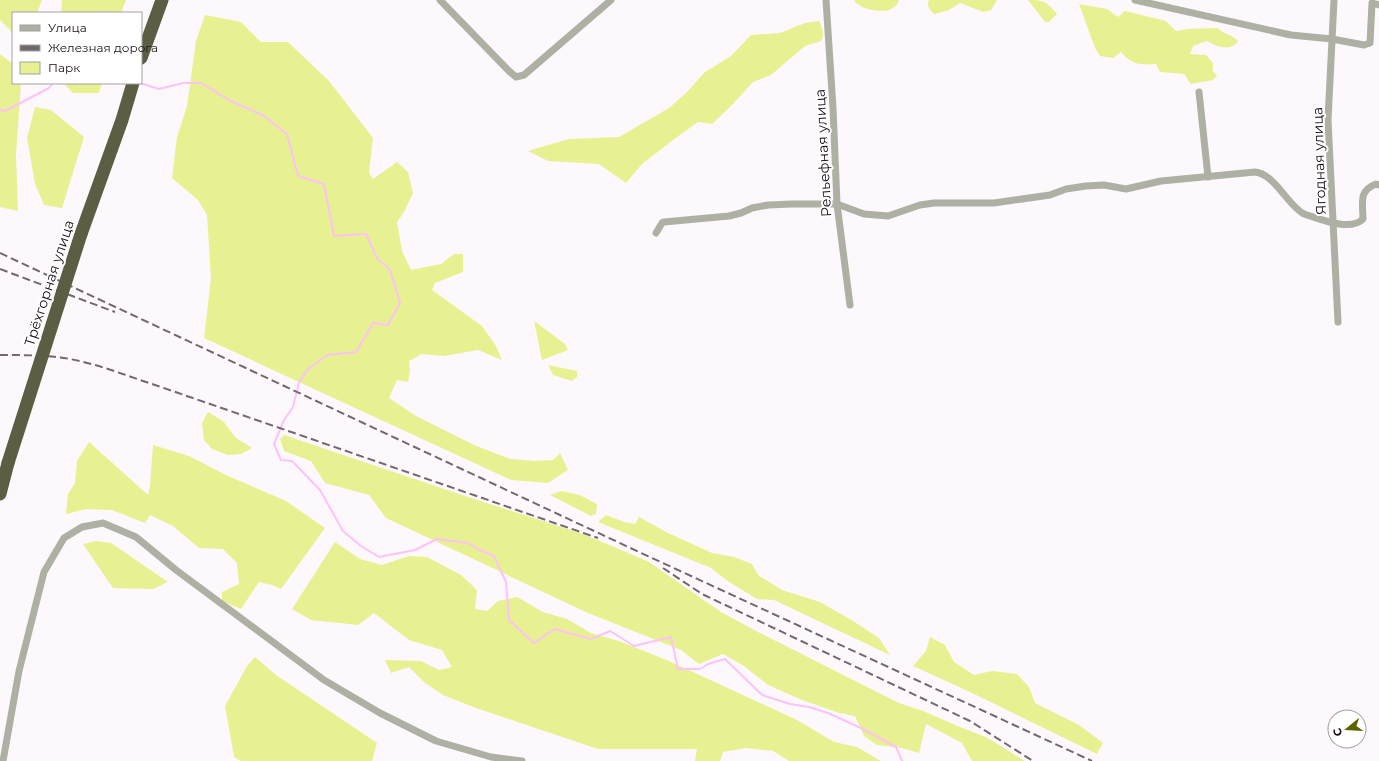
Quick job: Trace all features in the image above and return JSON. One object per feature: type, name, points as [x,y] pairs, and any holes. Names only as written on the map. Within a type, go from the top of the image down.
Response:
[{"type":"highway","points":[[142,54],[162,0]]},
{"type":"highway","name":"Трёхгорная улица","points":[[0,494],[8,463],[81,234],[122,120],[133,84]]},
{"type":"street","points":[[440,0],[512,75],[516,77],[524,76],[611,0]]},
{"type":"street","name":"Рельефная улица","points":[[826,0],[834,108],[837,204],[850,304]]},
{"type":"street","points":[[1135,0],[1265,30],[1291,35],[1332,38],[1364,45],[1370,43],[1374,3]]},
{"type":"street","name":"Ягодная улица","points":[[1334,0],[1328,120],[1333,194],[1338,322]]},
{"type":"street","points":[[1199,92],[1208,177]]},
{"type":"street","points":[[656,233],[664,222],[729,216],[752,208],[768,205],[837,204],[864,214],[888,216],[920,205],[934,203],[994,204],[1086,186],[1104,185],[1126,189],[1161,181],[1260,172],[1283,192],[1299,212],[1339,224],[1350,225],[1362,220],[1364,193],[1368,188],[1377,185]]},
{"type":"street","points":[[3,761],[19,671],[44,572],[64,538],[82,527],[103,523],[136,536],[176,570],[324,680],[380,713],[436,740],[491,757],[522,761]]},
{"type":"green space","points":[[0,0],[42,0],[37,12],[12,12],[12,32],[0,20]]},
{"type":"green space","points":[[62,0],[126,0],[121,12],[61,12]]},
{"type":"green space","points":[[854,0],[899,0],[893,8],[878,11],[867,9]]},
{"type":"green space","points":[[929,0],[997,0],[991,10],[983,12],[960,3],[949,10],[935,14],[929,8]]},
{"type":"green space","points":[[1028,0],[1045,2],[1057,14],[1049,22],[1045,22]]},
{"type":"green space","points":[[1079,4],[1107,9],[1118,17],[1125,11],[1166,21],[1176,31],[1217,28],[1238,41],[1227,47],[1219,47],[1207,41],[1193,46],[1190,54],[1206,55],[1213,63],[1213,71],[1217,76],[1213,80],[1191,84],[1184,74],[1160,72],[1156,64],[1133,62],[1121,52],[1113,58],[1100,56],[1095,48]]},
{"type":"green space","points":[[205,15],[241,22],[261,42],[288,42],[329,81],[373,138],[369,173],[373,179],[397,162],[408,172],[413,193],[404,212],[397,222],[402,251],[411,270],[441,264],[454,254],[463,254],[463,272],[435,283],[432,290],[482,326],[496,346],[502,360],[478,350],[444,356],[422,354],[409,361],[410,371],[408,382],[397,380],[389,398],[416,416],[474,445],[510,459],[535,461],[553,460],[560,453],[568,470],[548,483],[511,480],[204,338],[211,278],[207,215],[198,200],[172,178],[177,137],[187,106],[196,41]]},
{"type":"green space","points":[[819,21],[823,34],[821,41],[805,46],[771,75],[753,82],[712,124],[698,122],[677,137],[642,164],[626,183],[599,164],[548,161],[528,151],[569,139],[619,137],[669,108],[687,92],[705,72],[731,56],[751,35],[780,33],[805,23]]},
{"type":"green space","points":[[0,54],[12,63],[12,84],[21,84],[16,155],[18,211],[0,207]]},
{"type":"green space","points":[[64,84],[102,84],[99,93],[73,93]]},
{"type":"green space","points":[[35,107],[51,110],[84,137],[62,208],[44,205],[35,184],[27,138]]},
{"type":"green space","points":[[534,321],[565,344],[568,350],[542,360]]},
{"type":"green space","points":[[548,365],[577,371],[577,377],[572,381],[553,375]]},
{"type":"green space","points":[[208,412],[223,421],[236,438],[252,448],[241,454],[228,455],[212,449],[204,440],[202,423]]},
{"type":"green space","points":[[284,435],[583,534],[649,562],[721,612],[758,632],[899,703],[923,711],[986,737],[1025,761],[972,761],[962,743],[926,724],[919,753],[902,748],[877,745],[864,736],[855,716],[839,713],[802,700],[768,685],[744,666],[723,654],[699,664],[681,650],[588,613],[386,518],[369,495],[325,483],[311,461],[284,451],[280,439]]},
{"type":"green space","points":[[89,442],[148,495],[153,445],[189,456],[226,475],[286,501],[325,528],[281,589],[259,582],[241,609],[222,601],[222,592],[239,584],[237,563],[223,549],[199,548],[173,526],[150,515],[145,523],[112,510],[86,509],[66,514],[68,494],[75,483],[77,461]]},
{"type":"green space","points":[[561,491],[580,495],[597,504],[596,514],[591,516],[550,495]]},
{"type":"green space","points":[[606,515],[624,522],[635,524],[639,517],[666,532],[712,553],[734,557],[752,564],[758,575],[782,590],[820,602],[879,638],[890,655],[774,600],[757,599],[729,582],[711,568],[598,522]]},
{"type":"green space","points":[[96,541],[111,543],[168,582],[153,589],[113,588],[83,544]]},
{"type":"green space","points":[[335,542],[360,559],[382,565],[409,556],[427,557],[461,575],[477,590],[475,609],[487,611],[498,601],[517,597],[543,612],[567,619],[591,633],[619,641],[669,661],[797,720],[834,742],[857,747],[881,761],[789,761],[773,751],[746,748],[723,752],[720,761],[695,761],[697,749],[598,749],[476,708],[443,695],[425,683],[409,667],[391,673],[385,660],[421,661],[439,670],[452,667],[442,650],[409,640],[374,613],[358,625],[311,620],[292,609]]},
{"type":"green space","points":[[930,637],[945,645],[954,662],[974,675],[992,671],[1017,674],[1029,687],[1035,703],[1079,725],[1103,743],[1097,754],[913,666],[926,651]]},
{"type":"green space","points":[[255,657],[276,675],[377,743],[372,761],[241,761],[234,757],[225,706],[247,666]]},
{"type":"waterway","points":[[142,84],[159,89],[183,83],[201,83],[231,101],[264,116],[287,134],[298,176],[324,184],[334,236],[366,234],[377,258],[390,270],[400,303],[388,325],[373,323],[356,352],[327,355],[307,370],[299,383],[293,407],[284,420],[274,444],[281,460],[292,461],[320,490],[343,531],[361,546],[379,557],[415,550],[437,539],[468,543],[494,556],[506,582],[509,620],[534,643],[555,629],[591,639],[610,631],[634,646],[671,637],[678,669],[700,669],[708,664],[725,659],[762,695],[790,704],[809,707],[828,713],[863,729],[896,747],[902,761]]},
{"type":"waterway","points":[[0,110],[5,111],[49,88],[52,84]]},
{"type":"railway","points":[[0,253],[639,552],[1092,761]]},
{"type":"railway","points":[[0,269],[115,312]]},
{"type":"railway","points":[[0,355],[56,357],[100,366],[598,538]]},
{"type":"railway","points":[[663,568],[702,594],[970,721],[1033,761]]}]
